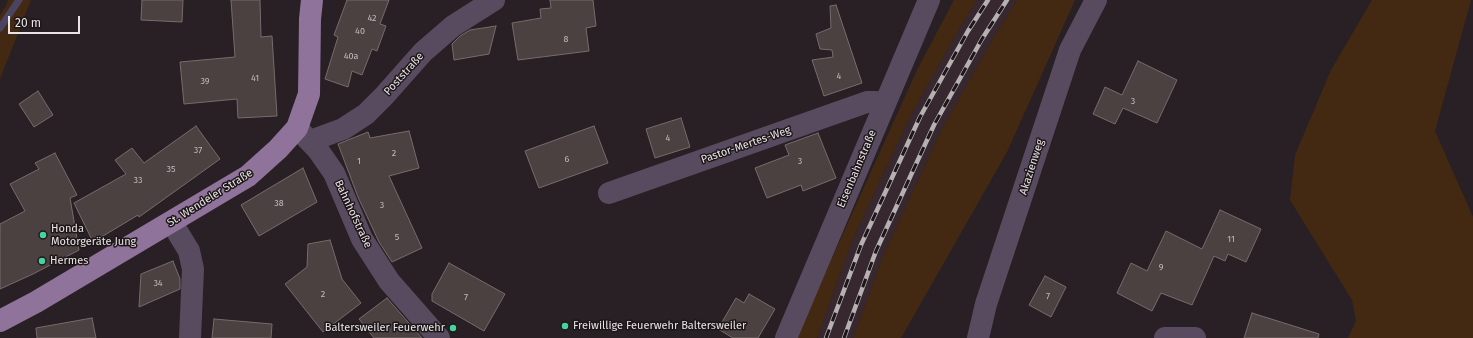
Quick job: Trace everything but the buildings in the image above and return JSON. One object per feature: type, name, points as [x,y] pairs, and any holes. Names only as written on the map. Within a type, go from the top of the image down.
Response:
[{"type":"main road","name":"St. Wendeler Straße","points":[[0,321],[36,302],[172,223],[248,176],[278,149],[303,135],[309,94],[310,19],[312,0]]},
{"type":"street","name":"Poststraße","points":[[303,135],[343,129],[366,114],[423,52],[453,26],[494,0]]},
{"type":"street","name":"Eisenbahnstraße","points":[[786,338],[929,0]]},
{"type":"street","name":"Akazienweg","points":[[978,338],[986,304],[1070,50],[1096,0]]},
{"type":"street","name":"Pastor-Mertes-Weg","points":[[609,193],[867,102],[876,102],[884,105]]},
{"type":"street","name":"Bahnhofstraße","points":[[303,135],[318,150],[334,173],[362,239],[389,281],[439,338]]},
{"type":"street","points":[[172,223],[189,251],[194,269],[190,338]]},
{"type":"street","points":[[1165,338],[1195,338]]},
{"type":"shaded area","points":[[8,0],[31,0],[0,79],[0,15]]},
{"type":"shaded area","points":[[954,0],[977,0],[960,27],[912,113],[884,172],[852,241],[817,338],[796,338],[917,70]]},
{"type":"shaded area","points":[[977,0],[1017,0],[990,44],[942,129],[884,254],[853,338],[817,338],[852,241],[884,172],[912,113],[960,27]]},
{"type":"shaded area","points":[[1017,0],[1075,0],[1007,152],[901,338],[853,338],[884,254],[942,129],[990,44]]},
{"type":"shaded area","points":[[1372,0],[1471,0],[1435,131],[1473,217],[1473,338],[1348,338],[1356,321],[1352,300],[1290,200],[1295,155],[1331,70]]},
{"type":"waterway","points":[[0,28],[19,0]]},
{"type":"railway","points":[[826,338],[861,245],[920,117],[968,31],[988,0]]},
{"type":"railway","points":[[844,338],[876,251],[934,125],[982,39],[1007,0]]},
{"type":"place","name":"Honda Motorgeräte Jung","points":[[43,235]]},
{"type":"place","name":"Hermes","points":[[42,261]]},
{"type":"place","name":"Freiwillige Feuerwehr Baltersweiler","points":[[565,326]]},
{"type":"place","name":"Baltersweiler Feuerwehr","points":[[453,328]]}]
